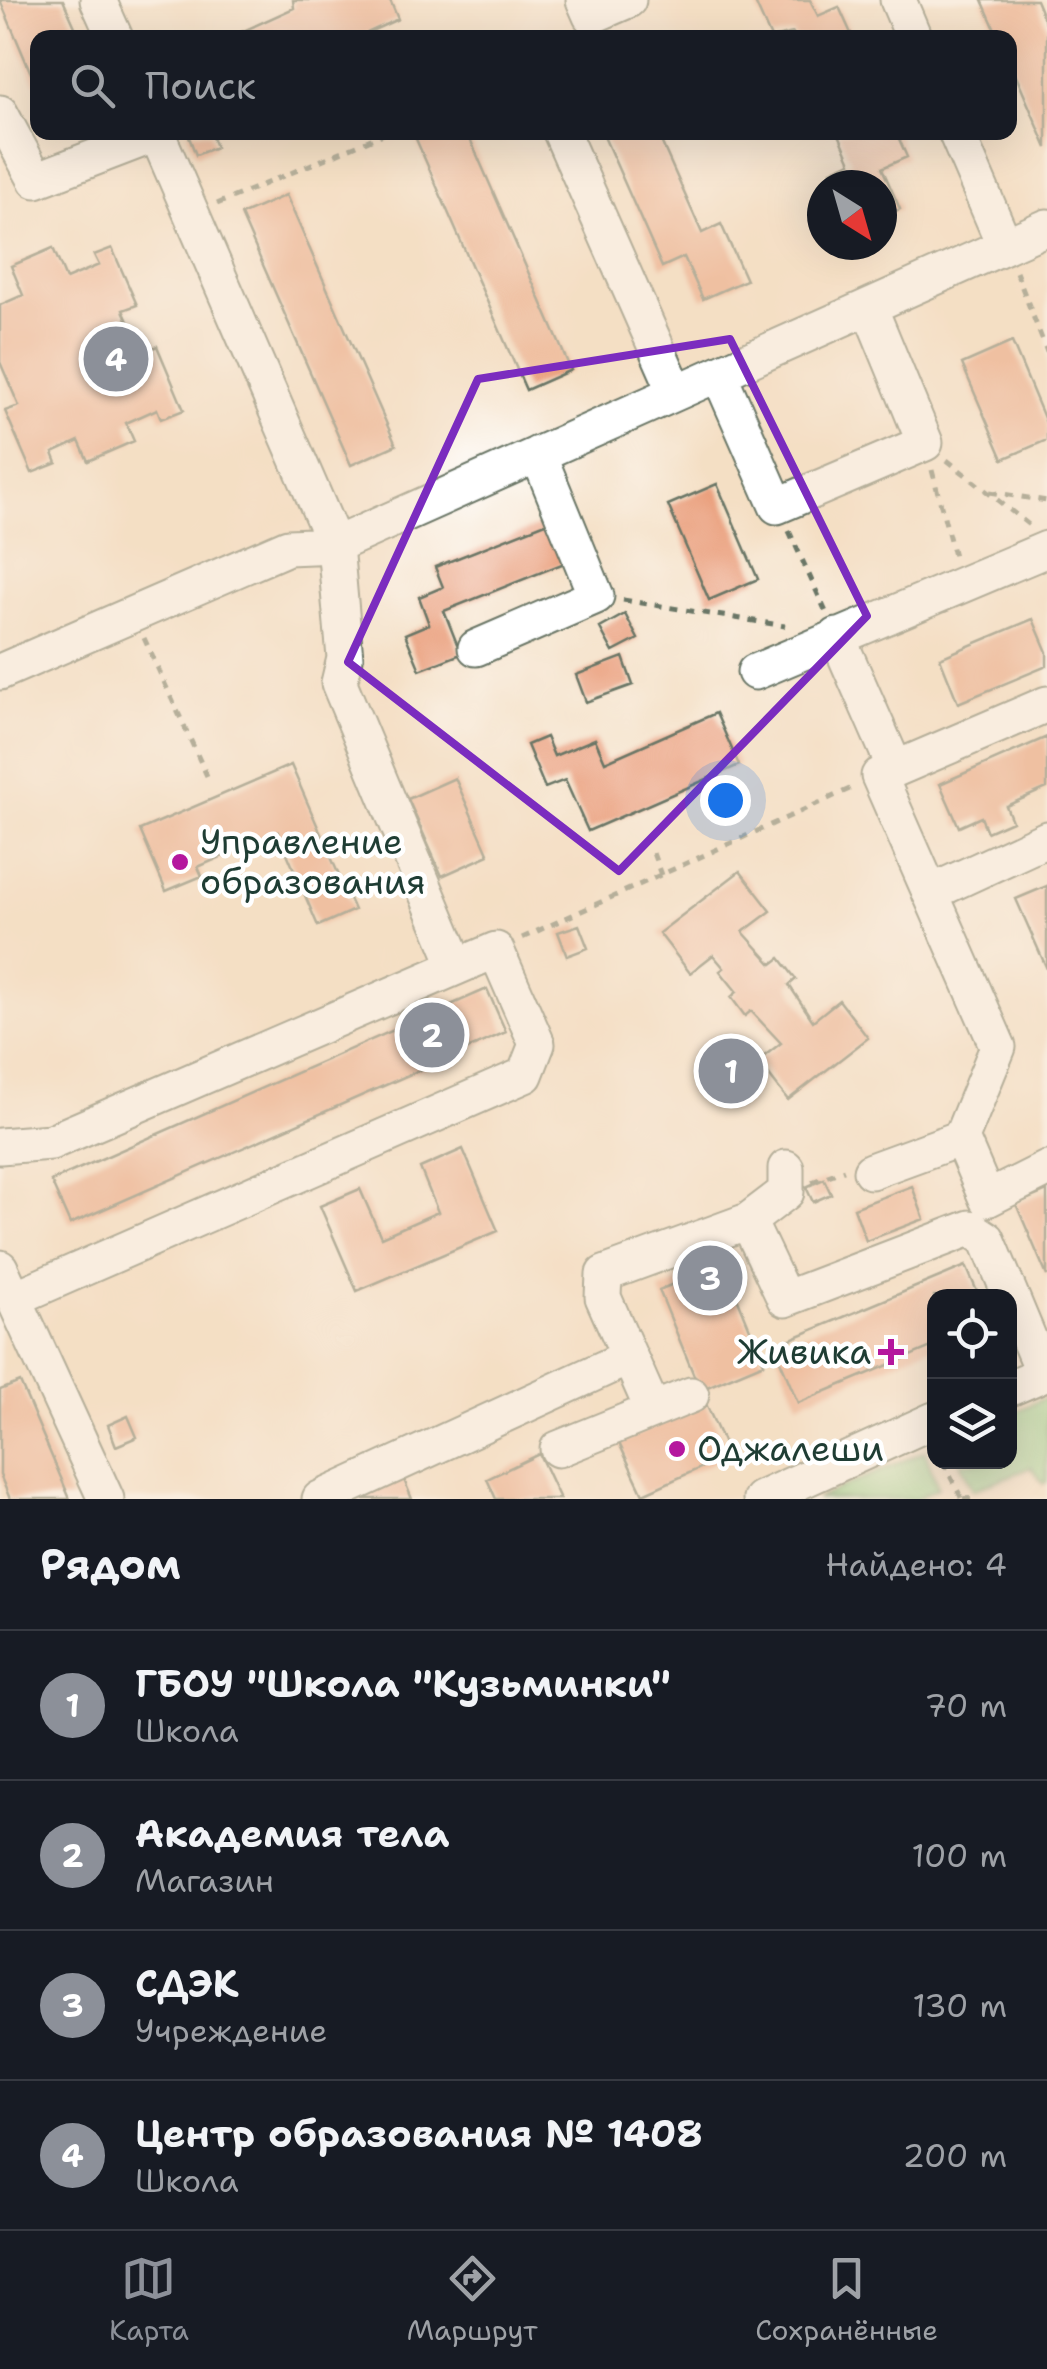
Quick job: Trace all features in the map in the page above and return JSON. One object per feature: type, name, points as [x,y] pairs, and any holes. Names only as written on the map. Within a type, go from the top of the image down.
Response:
[{"type":"street","points":[[98,0],[111,30]]},
{"type":"street","points":[[584,0],[591,16],[628,0]]},
{"type":"street","points":[[898,0],[911,30]]},
{"type":"street","points":[[0,112],[36,180],[138,140]]},
{"type":"street","points":[[159,140],[335,545],[345,658],[339,684],[457,966]]},
{"type":"street","points":[[565,140],[676,392]]},
{"type":"street","points":[[0,672],[288,547],[335,545],[869,307],[1031,242],[961,140]]},
{"type":"street","points":[[719,374],[777,506],[925,443],[869,307]]},
{"type":"street","points":[[476,648],[596,596],[538,454]]},
{"type":"street","points":[[755,672],[962,584],[1040,538]]},
{"type":"street","points":[[837,636],[930,893],[998,1047],[962,1138],[978,1214],[1045,1372],[1017,1385]]},
{"type":"street","points":[[887,772],[1047,704]]},
{"type":"street","points":[[930,893],[1047,839]]},
{"type":"street","points":[[0,1146],[51,1142],[496,950],[537,1044],[525,1075],[8,1283],[106,1499]]},
{"type":"street","points":[[862,1169],[962,1138]]},
{"type":"street","points":[[748,1221],[785,1299],[978,1214],[1047,1168]]},
{"type":"street","points":[[652,1408],[603,1297],[604,1274],[748,1221],[786,1180]]},
{"type":"street","points":[[320,1499],[627,1358]]},
{"type":"street","points":[[558,1449],[691,1395]]},
{"type":"street","points":[[761,1499],[927,1423]]},
{"type":"path","points":[[192,214],[369,140]]},
{"type":"path","points":[[1031,242],[1047,352]]},
{"type":"path","points":[[925,443],[1040,538]]},
{"type":"path","points":[[925,443],[962,584]]},
{"type":"path","points":[[987,491],[1047,501]]},
{"type":"path","points":[[777,506],[837,636]]},
{"type":"path","points":[[596,596],[837,636]]},
{"type":"path","points":[[133,614],[207,776]]},
{"type":"path","points":[[496,950],[887,772]]},
{"type":"path","points":[[653,853],[661,875]]},
{"type":"path","points":[[786,1180],[862,1169]]},
{"type":"path","points":[[947,1469],[963,1499],[976,1498]]},
{"type":"highlighted area","points":[[730,339],[867,616],[619,871],[348,662],[478,379]]},
{"type":"green space","points":[[1047,1397],[1047,1482],[1043,1484],[1032,1467],[973,1490],[963,1469],[1017,1469],[1017,1411]]},
{"type":"green space","points":[[925,1451],[927,1469],[931,1469],[938,1488],[915,1499],[816,1499]]},
{"type":"building","points":[[0,0],[63,0],[76,30],[30,30],[30,71]]},
{"type":"building","points":[[293,0],[390,0],[398,19],[374,30],[246,30],[294,8]]},
{"type":"building","points":[[754,0],[810,0],[818,16],[839,7],[849,30],[767,30]]},
{"type":"building","points":[[982,0],[1036,0],[1047,26],[1047,148],[1017,78],[1017,30],[995,30]]},
{"type":"building","points":[[190,140],[213,140],[216,147],[196,155]]},
{"type":"building","points":[[416,140],[470,140],[571,370],[526,390]]},
{"type":"building","points":[[606,140],[661,140],[702,233],[721,224],[746,280],[703,299],[684,257],[662,267]]},
{"type":"building","points":[[841,140],[900,140],[907,157],[883,170],[833,170],[851,162]]},
{"type":"building","points":[[286,195],[396,445],[351,465],[241,215]]},
{"type":"building","points":[[53,248],[66,279],[99,265],[94,255],[112,248],[137,305],[123,310],[142,353],[157,346],[184,410],[161,419],[157,409],[126,423],[134,441],[88,461],[79,441],[53,453],[57,463],[32,473],[5,411],[19,406],[0,362],[0,305],[23,295],[11,266]]},
{"type":"building","points":[[1012,342],[1047,425],[1047,440],[1003,459],[962,364]]},
{"type":"building","points":[[717,484],[758,579],[709,600],[668,505]]},
{"type":"building","points":[[556,519],[572,560],[444,611],[461,654],[420,670],[405,634],[429,624],[419,597],[443,587],[435,567]]},
{"type":"building","points":[[625,614],[638,639],[613,652],[600,628]]},
{"type":"building","points":[[1033,619],[1047,652],[1047,666],[958,703],[940,658]]},
{"type":"building","points":[[623,657],[633,685],[586,702],[576,675]]},
{"type":"building","points":[[716,713],[739,765],[588,831],[565,780],[545,788],[527,745],[546,737],[554,756],[595,739],[605,762]]},
{"type":"building","points":[[1047,737],[1047,788],[1006,806],[1012,821],[987,832],[981,817],[959,827],[940,784]]},
{"type":"building","points":[[291,765],[354,910],[318,926],[278,832],[198,867],[202,876],[166,891],[140,830]]},
{"type":"building","points":[[455,778],[489,855],[442,876],[408,799]]},
{"type":"building","points":[[740,871],[771,911],[743,932],[772,964],[780,958],[796,979],[789,985],[813,1021],[839,1000],[868,1038],[788,1100],[758,1061],[781,1043],[751,1011],[745,1016],[731,997],[737,992],[720,971],[724,968],[713,955],[690,973],[659,933]]},
{"type":"building","points":[[1047,886],[1047,969],[1016,899]]},
{"type":"building","points":[[579,925],[588,948],[567,956],[558,932]]},
{"type":"building","points":[[487,989],[506,1032],[70,1224],[51,1181]]},
{"type":"building","points":[[463,1149],[498,1231],[357,1291],[320,1206],[360,1189],[381,1237],[438,1212],[420,1168]]},
{"type":"building","points":[[824,1179],[831,1194],[813,1202],[806,1187]]},
{"type":"building","points":[[912,1186],[924,1219],[866,1241],[854,1208]]},
{"type":"building","points":[[1047,1191],[1047,1276],[1016,1204]]},
{"type":"building","points":[[723,1263],[764,1363],[700,1390],[659,1290]]},
{"type":"building","points":[[966,1266],[976,1289],[927,1289],[927,1349],[798,1403],[774,1346]]},
{"type":"building","points":[[20,1382],[70,1499],[10,1499],[0,1475],[0,1390]]},
{"type":"building","points":[[706,1404],[729,1455],[643,1494],[619,1443]]},
{"type":"building","points":[[128,1416],[137,1437],[116,1446],[108,1425]]},
{"type":"building","points":[[539,1454],[560,1499],[496,1499],[487,1479]]},
{"type":"building","points":[[402,1475],[412,1499],[345,1499]]},
{"type":"place","name":"Центр образования № 1408","points":[[116,359]]},
{"type":"place","name":"Управление образования","points":[[180,862]]},
{"type":"place","name":"Академия тела","points":[[432,1035]]},
{"type":"place","name":"ГБОУ \"Школа \"Кузьминки\"","points":[[731,1071]]},
{"type":"place","name":"СДЭК","points":[[710,1278]]},
{"type":"place","name":"Живика","points":[[891,1352]]},
{"type":"place","name":"Оджалеши","points":[[677,1449]]}]
